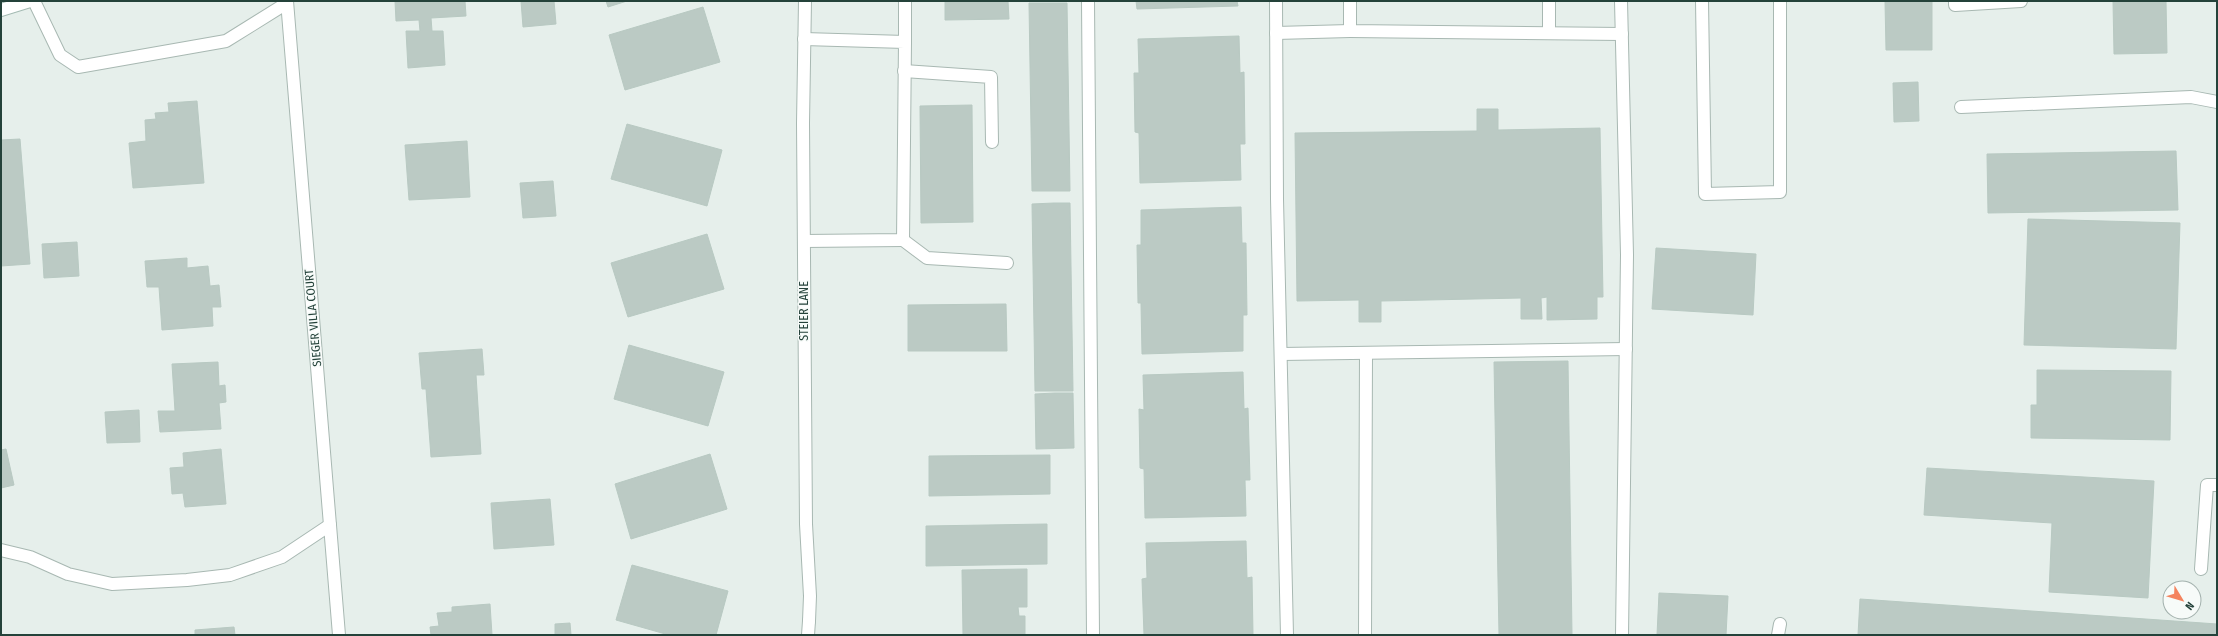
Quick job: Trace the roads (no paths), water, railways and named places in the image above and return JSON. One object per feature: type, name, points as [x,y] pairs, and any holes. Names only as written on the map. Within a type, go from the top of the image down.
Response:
[{"type":"street","points":[[1,10],[30,1]]},
{"type":"street","points":[[34,1],[60,55],[78,67],[226,41],[287,2]]},
{"type":"street","name":"STEIER LANE","points":[[805,1],[804,241],[806,524],[810,596],[808,635]]},
{"type":"street","points":[[903,240],[905,1]]},
{"type":"street","points":[[1088,1],[1093,635]]},
{"type":"street","points":[[1276,1],[1277,199],[1287,635]]},
{"type":"street","points":[[1350,1],[1350,31]]},
{"type":"street","points":[[1549,1],[1549,33]]},
{"type":"street","points":[[1622,1],[1627,231],[1622,635]]},
{"type":"street","points":[[1702,1],[1705,194],[1780,192],[1780,1]]},
{"type":"street","points":[[1955,1],[1955,5],[2021,1]]},
{"type":"street","name":"SIEGER VILLA COURT","points":[[287,2],[339,635]]},
{"type":"street","points":[[1276,33],[1350,31],[1622,34]]},
{"type":"street","points":[[804,39],[905,42]]},
{"type":"street","points":[[904,71],[991,77],[992,142]]},
{"type":"street","points":[[1961,107],[2191,98],[2217,102]]},
{"type":"street","points":[[804,241],[903,240],[927,258],[1007,264]]},
{"type":"street","points":[[1281,354],[1626,349]]},
{"type":"street","points":[[1365,635],[1366,352]]},
{"type":"street","points":[[2201,569],[2207,485],[2217,485]]},
{"type":"street","points":[[1,550],[30,557],[68,574],[112,584],[187,580],[230,575],[282,557],[330,525]]}]
